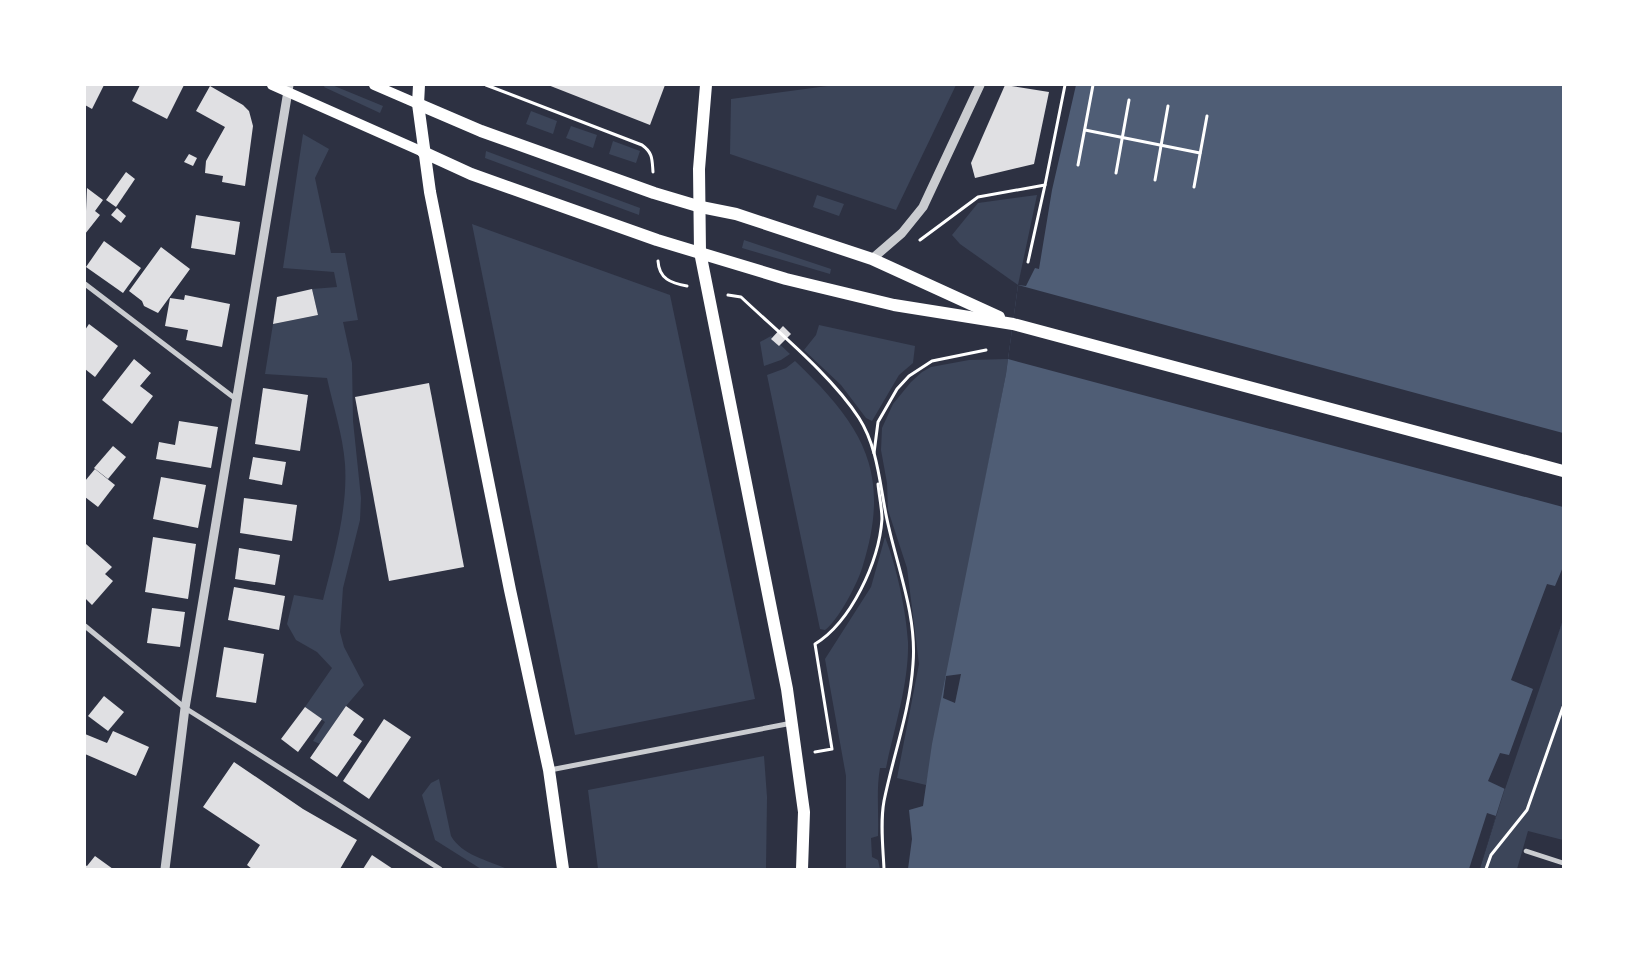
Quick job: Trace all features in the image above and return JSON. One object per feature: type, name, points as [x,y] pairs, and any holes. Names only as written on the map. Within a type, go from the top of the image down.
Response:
[{"type":"main road","points":[[272,85],[288,88],[471,174],[657,240],[786,279],[894,305],[1013,324],[1563,471]]},
{"type":"main road","points":[[374,85],[481,130],[701,207],[736,214],[872,259],[1013,324]]},
{"type":"main road","points":[[419,85],[418,104],[423,152],[510,590],[549,770],[563,869]]},
{"type":"main road","points":[[706,85],[699,169],[701,207],[700,252],[792,723],[804,812],[802,869]]},
{"type":"street","points":[[872,259],[902,233],[923,207],[980,85]]},
{"type":"street","points":[[165,869],[185,708],[288,88]]},
{"type":"street","points":[[85,284],[237,401]]},
{"type":"street","points":[[85,626],[185,708],[440,869]]},
{"type":"street","points":[[549,770],[792,723]]},
{"type":"street","points":[[1526,852],[1563,863]]},
{"type":"path","points":[[486,85],[642,145],[650,150],[653,158],[653,169]]},
{"type":"path","points":[[1028,262],[1064,85]]},
{"type":"path","points":[[1078,165],[1093,85]]},
{"type":"path","points":[[1116,173],[1130,100]]},
{"type":"path","points":[[1155,180],[1168,106]]},
{"type":"path","points":[[1194,187],[1207,116]]},
{"type":"path","points":[[1085,130],[1200,153]]},
{"type":"path","points":[[918,242],[978,197],[1045,185]]},
{"type":"path","points":[[658,262],[664,278],[676,284],[691,287]]},
{"type":"path","points":[[741,297],[850,404],[861,421],[874,454],[888,525],[912,624],[914,664],[905,716],[884,803],[882,840],[884,869]]},
{"type":"path","points":[[815,752],[832,749],[815,644],[826,638],[849,610],[859,594],[872,560],[882,519],[874,454],[878,422],[897,390],[909,376],[932,361],[986,350]]},
{"type":"path","points":[[1486,869],[1491,855],[1526,810],[1563,707]]},
{"type":"shaded area","points":[[325,85],[332,85],[383,106],[380,113],[324,87]]},
{"type":"shaded area","points":[[835,85],[956,85],[896,210],[730,154],[731,99]]},
{"type":"shaded area","points":[[1076,85],[1563,85],[1563,620],[1525,724],[1479,869],[908,869],[912,839],[909,810],[923,806],[932,744],[1006,374],[1018,285],[1026,286],[1035,268],[1039,269],[1052,190]]},
{"type":"shaded area","points":[[531,111],[557,121],[553,134],[526,124]]},
{"type":"shaded area","points":[[571,126],[597,135],[593,148],[566,138]]},
{"type":"shaded area","points":[[303,134],[329,149],[315,178],[331,253],[345,253],[358,320],[343,322],[352,363],[353,421],[361,498],[360,520],[343,588],[340,632],[344,647],[364,685],[346,706],[320,744],[313,741],[325,722],[305,707],[332,668],[317,652],[296,640],[287,624],[294,595],[323,600],[336,549],[342,515],[345,481],[344,453],[327,378],[265,374],[273,324],[318,315],[312,289],[337,287],[334,272],[283,268]]},
{"type":"shaded area","points":[[613,141],[640,151],[636,163],[609,154]]},
{"type":"shaded area","points":[[486,151],[640,208],[639,215],[485,158]]},
{"type":"shaded area","points":[[817,195],[844,204],[839,216],[813,207]]},
{"type":"shaded area","points":[[1037,195],[1018,285],[960,244],[952,235],[978,203]]},
{"type":"shaded area","points":[[472,224],[670,295],[755,699],[575,735]]},
{"type":"shaded area","points":[[744,240],[831,269],[830,274],[742,248]]},
{"type":"shaded area","points":[[819,325],[915,346],[913,363],[899,375],[872,421],[866,418],[841,385],[804,350],[816,335]]},
{"type":"shaded area","points":[[771,336],[790,354],[781,360],[764,366],[760,342]]},
{"type":"shaded area","points":[[1008,359],[926,785],[897,778],[919,664],[907,568],[888,510],[887,483],[881,450],[882,428],[893,404],[911,382],[931,367],[969,360]]},
{"type":"shaded area","points":[[795,361],[838,407],[854,429],[865,452],[872,476],[874,502],[871,532],[863,565],[847,600],[836,618],[825,630],[820,629],[767,375],[786,368]]},
{"type":"shaded area","points":[[885,537],[900,589],[905,616],[908,658],[900,706],[886,768],[880,768],[878,836],[871,838],[872,857],[878,860],[880,869],[846,869],[846,776],[825,659],[871,587]]},
{"type":"shaded area","points":[[1563,620],[1563,840],[1528,831],[1517,869],[1480,868],[1525,724]]},
{"type":"shaded area","points":[[764,756],[767,797],[766,869],[598,869],[588,790]]},
{"type":"shaded area","points":[[439,779],[451,836],[456,843],[468,852],[507,869],[481,869],[435,840],[422,795],[431,783]]},
{"type":"pier","points":[[1018,285],[1563,433],[1563,507],[1008,359]]},
{"type":"pier","points":[[1563,567],[1563,620],[1505,789],[1488,781],[1500,753],[1509,755],[1533,689],[1511,680],[1547,584],[1555,586]]},
{"type":"pier","points":[[961,674],[955,703],[943,698],[946,676]]},
{"type":"pier","points":[[1487,813],[1496,816],[1480,868],[1469,869]]},
{"type":"building","points":[[85,85],[104,85],[92,109],[85,105]]},
{"type":"building","points":[[140,85],[184,85],[167,119],[132,101]]},
{"type":"building","points":[[548,85],[665,85],[650,125]]},
{"type":"building","points":[[1005,85],[1049,92],[1034,164],[975,178],[971,163]]},
{"type":"building","points":[[210,86],[243,105],[249,111],[253,126],[245,186],[222,182],[223,176],[205,173],[206,161],[225,127],[196,111]]},
{"type":"building","points":[[189,154],[197,158],[193,166],[184,162]]},
{"type":"building","points":[[126,172],[135,179],[116,207],[106,200]]},
{"type":"building","points":[[87,188],[103,200],[95,211],[100,215],[85,234]]},
{"type":"building","points":[[117,208],[126,216],[121,223],[111,215]]},
{"type":"building","points":[[196,215],[240,222],[235,255],[191,248]]},
{"type":"building","points":[[104,241],[141,268],[123,293],[86,267]]},
{"type":"building","points":[[161,247],[190,269],[158,313],[144,306],[142,301],[129,291]]},
{"type":"building","points":[[312,289],[318,315],[273,324],[277,297]]},
{"type":"building","points":[[185,295],[230,304],[222,347],[186,340],[188,330],[165,326],[170,298],[184,300]]},
{"type":"building","points":[[89,324],[118,346],[95,377],[85,369],[85,330]]},
{"type":"building","points":[[783,326],[791,334],[779,346],[771,339]]},
{"type":"building","points":[[134,359],[151,373],[140,386],[153,396],[132,424],[102,400]]},
{"type":"building","points":[[429,383],[464,567],[389,581],[355,397]]},
{"type":"building","points":[[263,388],[308,395],[300,451],[255,444]]},
{"type":"building","points":[[179,421],[218,427],[211,468],[156,459],[159,442],[175,445]]},
{"type":"building","points":[[113,446],[126,457],[108,479],[94,468]]},
{"type":"building","points":[[253,457],[286,462],[282,485],[249,479]]},
{"type":"building","points":[[95,469],[115,485],[98,507],[85,497],[85,481]]},
{"type":"building","points":[[161,477],[206,485],[198,528],[153,519]]},
{"type":"building","points":[[244,498],[297,505],[292,541],[240,533]]},
{"type":"building","points":[[153,537],[196,544],[188,599],[145,592]]},
{"type":"building","points":[[86,544],[112,567],[105,574],[113,581],[92,605],[85,598]]},
{"type":"building","points":[[239,548],[280,555],[275,585],[235,579]]},
{"type":"building","points":[[234,587],[285,596],[279,630],[228,620]]},
{"type":"building","points":[[152,608],[185,612],[180,647],[147,643]]},
{"type":"building","points":[[224,647],[264,654],[256,703],[216,697]]},
{"type":"building","points":[[104,696],[124,712],[108,731],[88,716]]},
{"type":"building","points":[[346,706],[364,719],[353,735],[362,741],[337,777],[310,758]]},
{"type":"building","points":[[305,707],[322,719],[298,752],[281,739]]},
{"type":"building","points":[[384,719],[411,737],[369,799],[343,781]]},
{"type":"building","points":[[113,731],[149,747],[136,776],[85,754],[85,734],[107,743]]},
{"type":"building","points":[[234,762],[303,809],[357,840],[340,869],[252,869],[247,865],[260,845],[203,807]]},
{"type":"building","points":[[372,855],[393,869],[363,869]]},
{"type":"building","points":[[95,856],[113,869],[85,869],[85,865],[87,866]]}]
